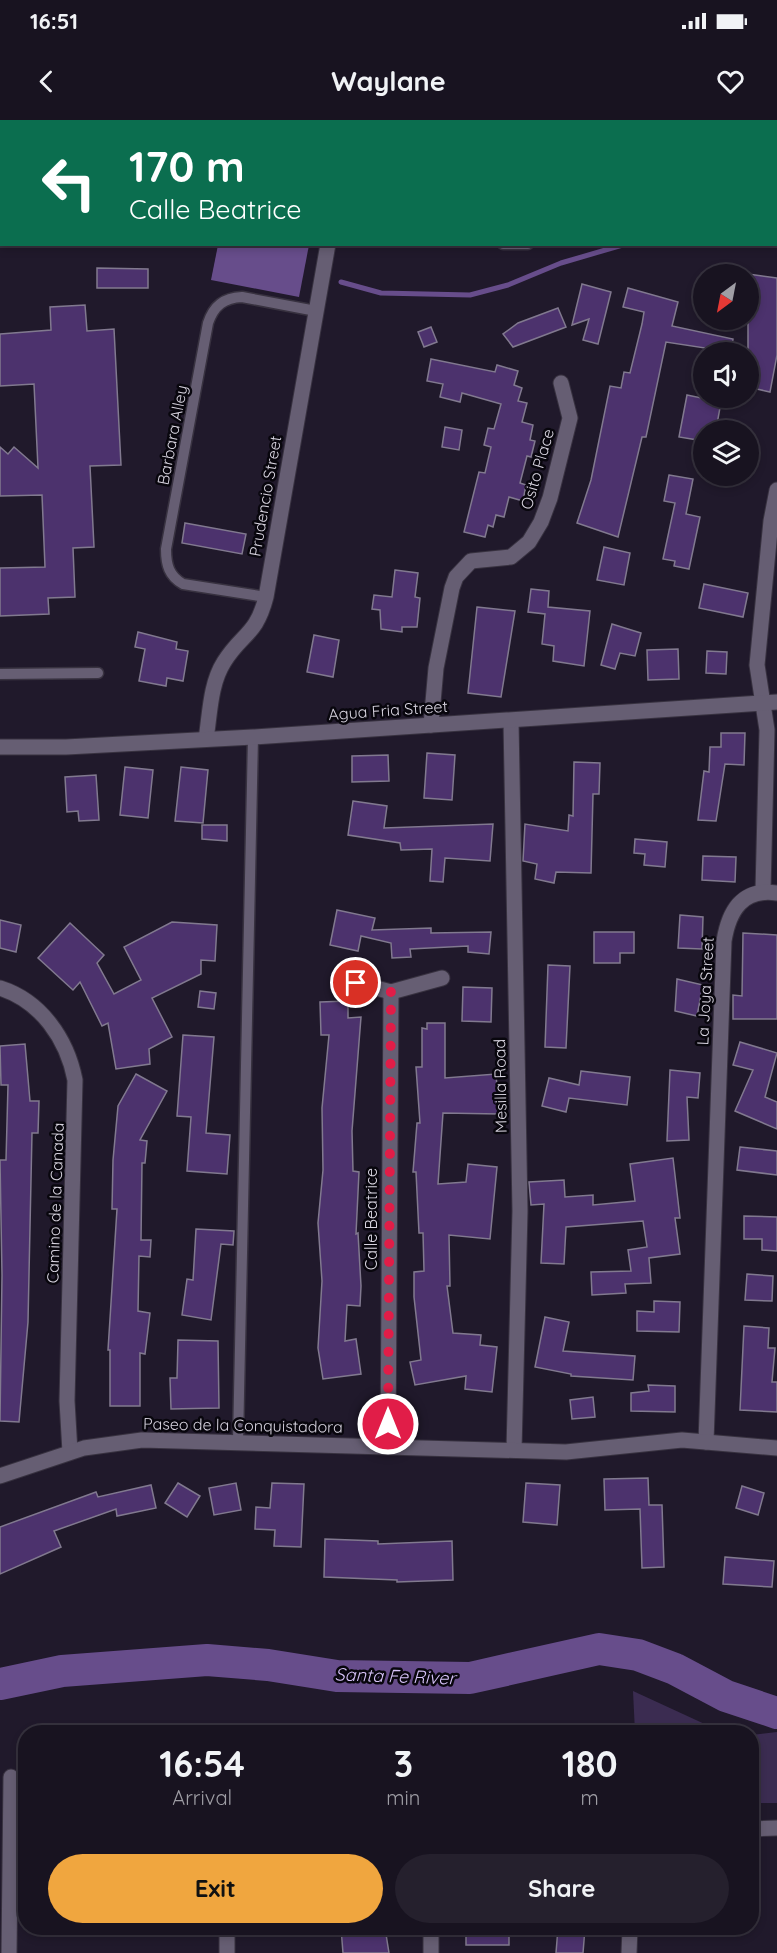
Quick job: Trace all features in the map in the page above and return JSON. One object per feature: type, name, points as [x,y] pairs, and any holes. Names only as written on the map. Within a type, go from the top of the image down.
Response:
[{"type":"street","name":"Prudencio Street","points":[[206,739],[214,683],[219,671],[232,651],[257,624],[266,597],[328,246]]},
{"type":"street","name":"Osito Place","points":[[431,725],[436,668],[456,577],[471,561],[501,559],[521,550],[541,522],[570,418],[561,383]]},
{"type":"street","name":"La Joya Street","points":[[706,1442],[723,949],[728,924],[737,907],[750,894],[770,892],[767,740],[770,702],[757,665],[771,521],[777,490]]},
{"type":"street","name":"Agua Fria Street","points":[[0,747],[66,747],[254,737],[770,702]]},
{"type":"street","name":"Mesilla Road","points":[[511,721],[520,1211],[514,1450]]},
{"type":"street","points":[[339,978],[391,992],[442,978]]},
{"type":"street","name":"Camino de la Canada","points":[[0,988],[20,997],[46,1018],[66,1048],[75,1080],[67,1401],[70,1452]]},
{"type":"street","name":"Calle Beatrice","points":[[388,1446],[391,992]]},
{"type":"street","name":"Paseo de la Conquistadora","points":[[0,1476],[70,1452],[123,1441],[238,1441],[566,1452],[675,1440],[777,1448]]},
{"type":"street","points":[[9,1953],[4,1861],[11,1777]]},
{"type":"street","points":[[759,1829],[777,1828]]},
{"type":"street","points":[[227,1935],[227,1953]]},
{"type":"street","points":[[431,1935],[431,1953]]},
{"type":"street","points":[[629,1953],[630,1935]]},
{"type":"lane","name":"Barbara Alley","points":[[266,597],[183,584],[172,576],[168,568],[166,549],[211,315],[221,302],[230,298],[242,297],[316,311]]},
{"type":"lane","points":[[0,674],[98,673]]},
{"type":"lane","points":[[238,1441],[254,737]]},
{"type":"shaded area","points":[[218,246],[309,246],[299,297],[211,280]]},
{"type":"shaded area","points":[[633,1691],[707,1725],[635,1725]]},
{"type":"shaded area","points":[[777,1732],[777,1803],[759,1803],[759,1734]]},
{"type":"building","points":[[97,268],[148,269],[148,288],[97,288]]},
{"type":"building","points":[[759,276],[777,278],[777,355],[770,392],[759,390],[759,342],[748,342],[748,330],[759,330]]},
{"type":"building","points":[[582,284],[611,292],[598,344],[583,340],[589,319],[572,325]]},
{"type":"building","points":[[628,288],[678,302],[672,326],[733,339],[733,342],[693,342],[693,346],[666,342],[646,437],[642,437],[618,537],[577,523],[591,480],[610,386],[621,388],[624,372],[630,373],[642,324],[644,312],[623,307]]},
{"type":"building","points":[[85,305],[87,331],[114,329],[121,465],[90,466],[94,547],[73,548],[75,597],[48,598],[49,614],[0,616],[0,568],[45,567],[42,495],[0,496],[0,447],[8,454],[14,447],[38,468],[34,384],[0,386],[0,334],[51,330],[50,307]]},
{"type":"building","points":[[558,308],[566,327],[513,347],[503,334],[518,323]]},
{"type":"building","points":[[431,327],[437,342],[424,347],[418,332]]},
{"type":"building","points":[[431,359],[495,372],[497,365],[518,371],[514,385],[522,388],[518,401],[527,403],[522,422],[533,425],[530,440],[535,441],[531,457],[527,456],[520,483],[526,485],[523,501],[509,497],[504,517],[496,515],[493,527],[488,525],[485,537],[464,532],[479,472],[485,473],[491,447],[484,445],[488,428],[494,429],[501,404],[462,393],[460,402],[440,397],[443,384],[427,381]]},
{"type":"building","points":[[687,395],[693,396],[693,408],[720,408],[718,420],[693,420],[693,439],[679,437]]},
{"type":"building","points":[[445,427],[462,430],[459,450],[442,447]]},
{"type":"building","points":[[669,475],[693,479],[686,514],[700,517],[689,569],[674,566],[675,561],[663,559],[675,503],[664,501]]},
{"type":"building","points":[[185,523],[246,534],[242,554],[182,543]]},
{"type":"building","points":[[604,547],[630,553],[624,585],[597,580]]},
{"type":"building","points":[[395,570],[418,573],[415,597],[420,598],[417,627],[402,627],[402,632],[381,629],[380,610],[372,609],[374,595],[392,597]]},
{"type":"building","points":[[704,584],[748,593],[743,617],[699,608]]},
{"type":"building","points":[[531,589],[549,591],[548,607],[590,611],[584,666],[553,661],[554,646],[542,644],[545,614],[528,612]]},
{"type":"building","points":[[477,607],[515,611],[501,697],[468,693]]},
{"type":"building","points":[[612,624],[641,633],[635,656],[620,653],[615,669],[601,665]]},
{"type":"building","points":[[138,632],[177,642],[176,649],[188,651],[183,681],[167,678],[166,686],[139,681],[145,649],[135,647]]},
{"type":"building","points":[[314,635],[339,640],[333,677],[307,672]]},
{"type":"building","points":[[678,649],[679,679],[648,680],[647,650]]},
{"type":"building","points":[[707,651],[727,652],[726,674],[706,673]]},
{"type":"building","points":[[721,733],[745,733],[744,765],[725,764],[716,821],[698,820],[704,771],[709,772],[710,747],[721,747]]},
{"type":"building","points":[[427,753],[455,755],[452,800],[424,798]]},
{"type":"building","points":[[388,755],[389,781],[352,782],[352,756]]},
{"type":"building","points":[[574,762],[600,763],[599,794],[593,794],[591,873],[556,872],[554,883],[535,879],[537,864],[523,861],[525,824],[568,831],[569,815],[573,816]]},
{"type":"building","points":[[125,767],[153,770],[148,818],[120,815]]},
{"type":"building","points":[[181,767],[208,770],[203,823],[175,821]]},
{"type":"building","points":[[96,775],[99,820],[79,821],[78,811],[67,812],[65,777]]},
{"type":"building","points":[[353,801],[387,806],[384,828],[493,824],[490,861],[445,858],[443,882],[430,881],[432,849],[401,850],[400,843],[348,835]]},
{"type":"building","points":[[202,825],[227,825],[227,841],[202,839]]},
{"type":"building","points":[[635,839],[667,842],[665,867],[644,865],[645,854],[634,853]]},
{"type":"building","points":[[703,856],[736,857],[735,882],[702,880]]},
{"type":"building","points":[[337,910],[375,918],[372,930],[431,928],[431,933],[491,932],[489,954],[468,952],[468,946],[410,949],[411,957],[392,958],[391,943],[361,936],[358,951],[330,945]]},
{"type":"building","points":[[680,915],[703,917],[702,949],[678,948]]},
{"type":"building","points":[[0,920],[21,925],[16,952],[0,948]]},
{"type":"building","points":[[172,922],[217,925],[215,961],[201,960],[201,974],[152,998],[172,1037],[149,1049],[150,1064],[116,1069],[108,1023],[102,1026],[80,982],[73,990],[38,958],[70,923],[104,955],[97,963],[114,994],[141,980],[124,947]]},
{"type":"building","points":[[594,932],[634,932],[634,953],[620,953],[620,963],[594,963]]},
{"type":"building","points":[[743,933],[777,935],[777,1019],[733,1019],[733,995],[742,996]]},
{"type":"building","points":[[548,965],[570,966],[566,1048],[545,1047]]},
{"type":"building","points":[[677,979],[703,985],[697,1016],[675,1011]]},
{"type":"building","points":[[463,987],[492,988],[491,1022],[462,1021]]},
{"type":"building","points":[[200,991],[216,993],[214,1009],[198,1007]]},
{"type":"building","points":[[348,1001],[348,1018],[361,1017],[352,1131],[353,1171],[359,1172],[356,1234],[358,1233],[361,1286],[360,1306],[347,1305],[345,1341],[356,1339],[361,1374],[323,1379],[318,1348],[322,1281],[318,1223],[323,1170],[322,1108],[329,1035],[321,1035],[320,1002]]},
{"type":"building","points":[[427,1023],[445,1023],[445,1078],[496,1074],[499,1114],[443,1113],[438,1184],[466,1182],[468,1164],[497,1167],[490,1239],[449,1235],[450,1286],[447,1286],[453,1333],[481,1335],[480,1345],[497,1347],[492,1392],[465,1389],[466,1376],[415,1385],[410,1362],[421,1360],[414,1297],[414,1272],[424,1271],[423,1233],[419,1233],[416,1172],[413,1172],[417,1123],[420,1123],[416,1067],[422,1067],[422,1028],[427,1029]]},
{"type":"building","points":[[183,1035],[214,1037],[206,1133],[230,1135],[227,1174],[187,1171],[191,1117],[177,1116]]},
{"type":"building","points":[[740,1042],[777,1053],[765,1097],[777,1102],[777,1129],[735,1111],[753,1070],[733,1065]]},
{"type":"building","points":[[25,1044],[30,1101],[39,1101],[38,1133],[32,1133],[28,1322],[19,1422],[0,1421],[2,1275],[0,1160],[6,1160],[8,1085],[1,1085],[0,1046]]},
{"type":"building","points":[[670,1070],[700,1073],[698,1098],[687,1097],[689,1140],[667,1141]]},
{"type":"building","points":[[581,1071],[630,1077],[627,1105],[569,1098],[566,1112],[542,1106],[549,1078],[579,1085]]},
{"type":"building","points":[[136,1074],[167,1091],[140,1140],[147,1141],[145,1163],[142,1163],[141,1240],[151,1240],[150,1257],[139,1256],[138,1311],[150,1313],[145,1354],[140,1353],[140,1406],[110,1406],[110,1350],[108,1350],[117,1209],[112,1209],[113,1160],[118,1106]]},
{"type":"building","points":[[740,1147],[777,1151],[777,1175],[737,1170]]},
{"type":"building","points":[[673,1158],[680,1218],[675,1218],[680,1254],[649,1258],[651,1283],[625,1284],[626,1293],[592,1295],[591,1272],[631,1271],[628,1250],[647,1247],[643,1221],[566,1227],[564,1264],[541,1263],[544,1204],[531,1205],[529,1182],[564,1180],[565,1197],[593,1195],[593,1205],[635,1201],[630,1164]]},
{"type":"building","points":[[744,1216],[777,1217],[777,1251],[762,1250],[762,1239],[744,1239]]},
{"type":"building","points":[[196,1229],[234,1231],[233,1245],[221,1244],[211,1320],[182,1315],[187,1279],[193,1280]]},
{"type":"building","points":[[747,1274],[773,1276],[772,1301],[745,1300]]},
{"type":"building","points":[[654,1301],[680,1302],[679,1332],[637,1331],[637,1311],[654,1312]]},
{"type":"building","points":[[545,1317],[569,1322],[563,1351],[635,1356],[633,1380],[571,1376],[571,1374],[535,1367]]},
{"type":"building","points":[[744,1326],[769,1328],[768,1348],[775,1348],[772,1382],[777,1382],[777,1412],[740,1410]]},
{"type":"building","points":[[178,1340],[218,1341],[219,1408],[171,1409],[170,1378],[177,1378]]},
{"type":"building","points":[[648,1385],[675,1386],[675,1412],[631,1411],[631,1393],[649,1391]]},
{"type":"building","points":[[593,1397],[595,1417],[572,1419],[570,1400]]},
{"type":"building","points":[[648,1478],[649,1505],[662,1505],[664,1567],[642,1568],[640,1509],[605,1510],[604,1479]]},
{"type":"building","points":[[178,1483],[200,1496],[187,1517],[165,1503]]},
{"type":"building","points":[[236,1483],[241,1510],[214,1515],[209,1488]]},
{"type":"building","points":[[272,1483],[304,1484],[301,1547],[274,1546],[275,1530],[255,1529],[256,1507],[270,1508]]},
{"type":"building","points":[[526,1483],[560,1485],[557,1525],[523,1522]]},
{"type":"building","points":[[151,1485],[156,1508],[117,1516],[116,1509],[54,1531],[61,1547],[0,1574],[0,1527],[96,1492],[98,1497]]},
{"type":"building","points":[[742,1486],[764,1493],[758,1515],[736,1508]]},
{"type":"building","points":[[325,1539],[378,1541],[378,1544],[452,1541],[453,1580],[397,1582],[397,1580],[324,1577]]},
{"type":"building","points":[[725,1557],[774,1561],[772,1587],[723,1584]]},
{"type":"building","points":[[342,1935],[386,1935],[389,1953],[343,1953]]},
{"type":"building","points":[[466,1935],[509,1935],[509,1945],[466,1945]]},
{"type":"building","points":[[557,1935],[584,1935],[583,1953],[556,1953]]},
{"type":"waterway","points":[[341,282],[381,293],[470,295],[508,285],[561,263],[619,246]]},
{"type":"waterway","name":"Santa Fe River","points":[[0,1684],[62,1671],[207,1660],[268,1665],[337,1676],[470,1678],[599,1649],[638,1655],[675,1669],[726,1696],[777,1713]]},
{"type":"route","points":[[356,983],[391,992],[388,1424]]}]
